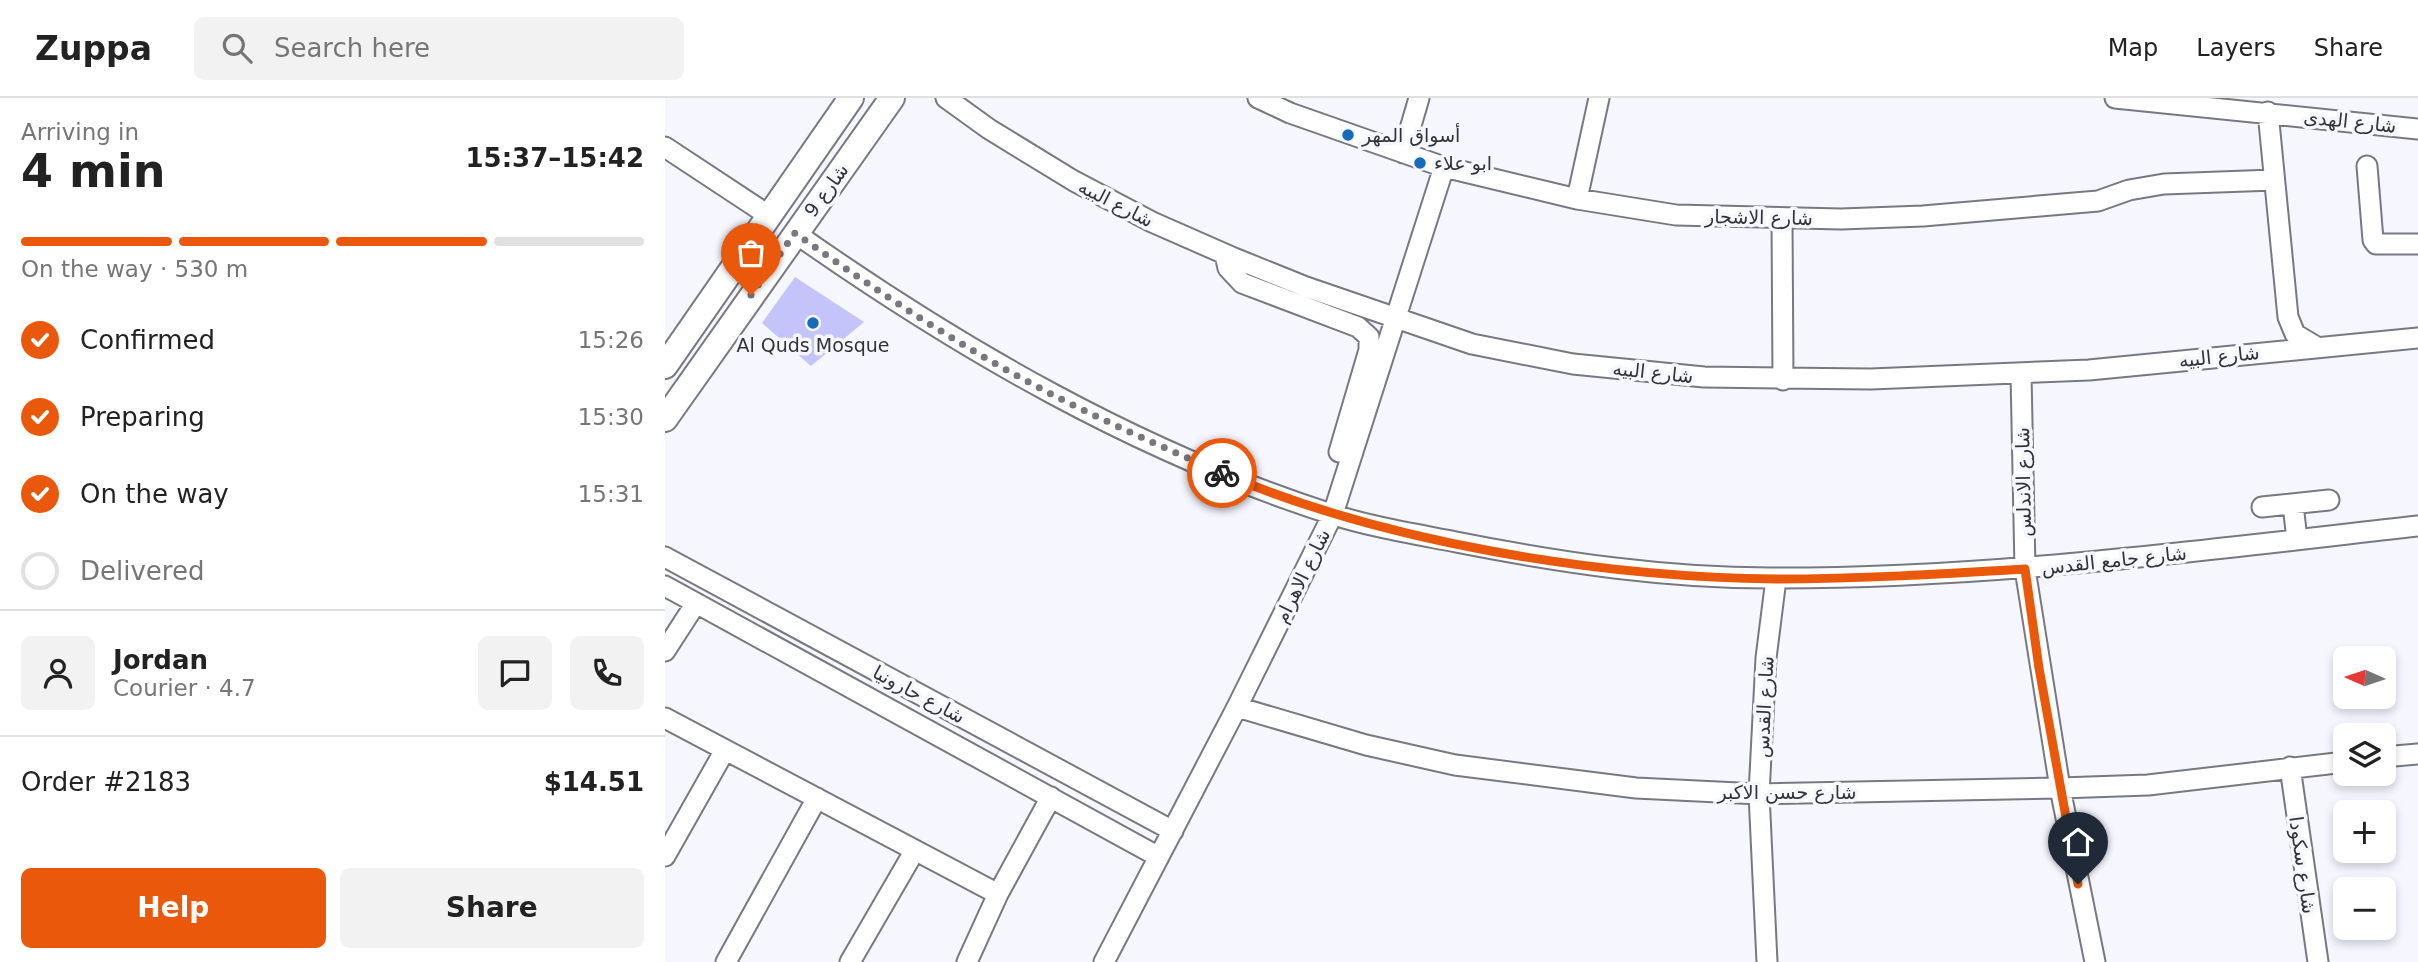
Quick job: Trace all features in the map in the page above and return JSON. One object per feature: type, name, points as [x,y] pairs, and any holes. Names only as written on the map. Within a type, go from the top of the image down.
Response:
[{"type":"main road","name":"شارع 9","points":[[665,366],[851,98]]},
{"type":"main road","name":"شارع 9","points":[[665,419],[892,98]]},
{"type":"street","name":"شارع البيه","points":[[946,98],[989,129],[1074,181],[1152,222],[1226,255],[1472,344],[1573,364],[1704,377],[1783,380],[2021,374],[2089,370],[2418,338]]},
{"type":"street","name":"شارع الاشجار","points":[[1258,98],[1290,113],[1444,167],[1577,199],[1676,215],[1782,218],[1923,216],[2098,201],[2129,190],[2164,184],[2274,180]]},
{"type":"street","points":[[1403,153],[1419,98]]},
{"type":"street","points":[[1577,199],[1599,98]]},
{"type":"street","name":"شارع الهدى","points":[[2115,98],[2418,129]]},
{"type":"street","points":[[2268,113],[2290,326],[2302,340],[2315,346]]},
{"type":"street","points":[[665,147],[768,215]]},
{"type":"street","points":[[2367,166],[2373,240],[2376,244],[2418,244]]},
{"type":"street","name":"شارع الاهرام","points":[[1104,962],[1237,707],[1333,514],[1444,167]]},
{"type":"street","points":[[1782,218],[1783,380]]},
{"type":"street","name":"شارع جامع القدس","points":[[795,233],[899,305],[963,345],[1051,394],[1154,443],[1235,478],[1333,514],[1504,552],[1682,574],[1776,579],[2025,569],[2418,526]]},
{"type":"street","points":[[1226,255],[1228,268],[1242,283],[1358,327],[1369,337],[1369,350],[1330,481],[1329,503],[1333,514]]},
{"type":"street","name":"شارع الاندلس","points":[[2021,374],[2025,569],[2060,789],[2095,962]]},
{"type":"street","points":[[2262,507],[2329,500]]},
{"type":"street","points":[[2293,504],[2297,540]]},
{"type":"street","name":"شارع حارونيا","points":[[665,557],[1173,831]]},
{"type":"street","name":"شارع القدس","points":[[1767,962],[1759,794],[1766,657],[1776,579]]},
{"type":"street","name":"شارع حارونيا","points":[[665,586],[1159,857]]},
{"type":"street","points":[[665,651],[696,603]]},
{"type":"street","name":"شارع حسن الاكبر","points":[[1237,707],[1366,745],[1455,765],[1636,788],[1759,794],[2060,789],[2148,785],[2333,763]]},
{"type":"street","points":[[665,718],[998,894]]},
{"type":"street","points":[[665,856],[725,750]]},
{"type":"street","points":[[2396,757],[2418,754]]},
{"type":"street","name":"شارع سكودا","points":[[2290,767],[2318,962]]},
{"type":"street","points":[[967,962],[998,894],[1051,797]]},
{"type":"street","points":[[726,962],[817,798]]},
{"type":"street","points":[[850,962],[915,850]]},
{"type":"building","name":"Al Quds Mosque","points":[[795,277],[864,322],[811,366],[762,323]]},
{"type":"way so far","points":[[751,295],[795,233],[877,291],[963,345],[1051,394],[1222,473]]},
{"type":"place","name":"أسواق المهر","points":[[1348,135]]},
{"type":"place","name":"ابو علاء","points":[[1420,163]]},
{"type":"place","name":"Al Quds Mosque","points":[[813,323]]},
{"type":"route","points":[[1222,473],[1333,514],[1504,552],[1593,565],[1682,574],[1776,579],[2025,569],[2039,668],[2078,884]]}]
